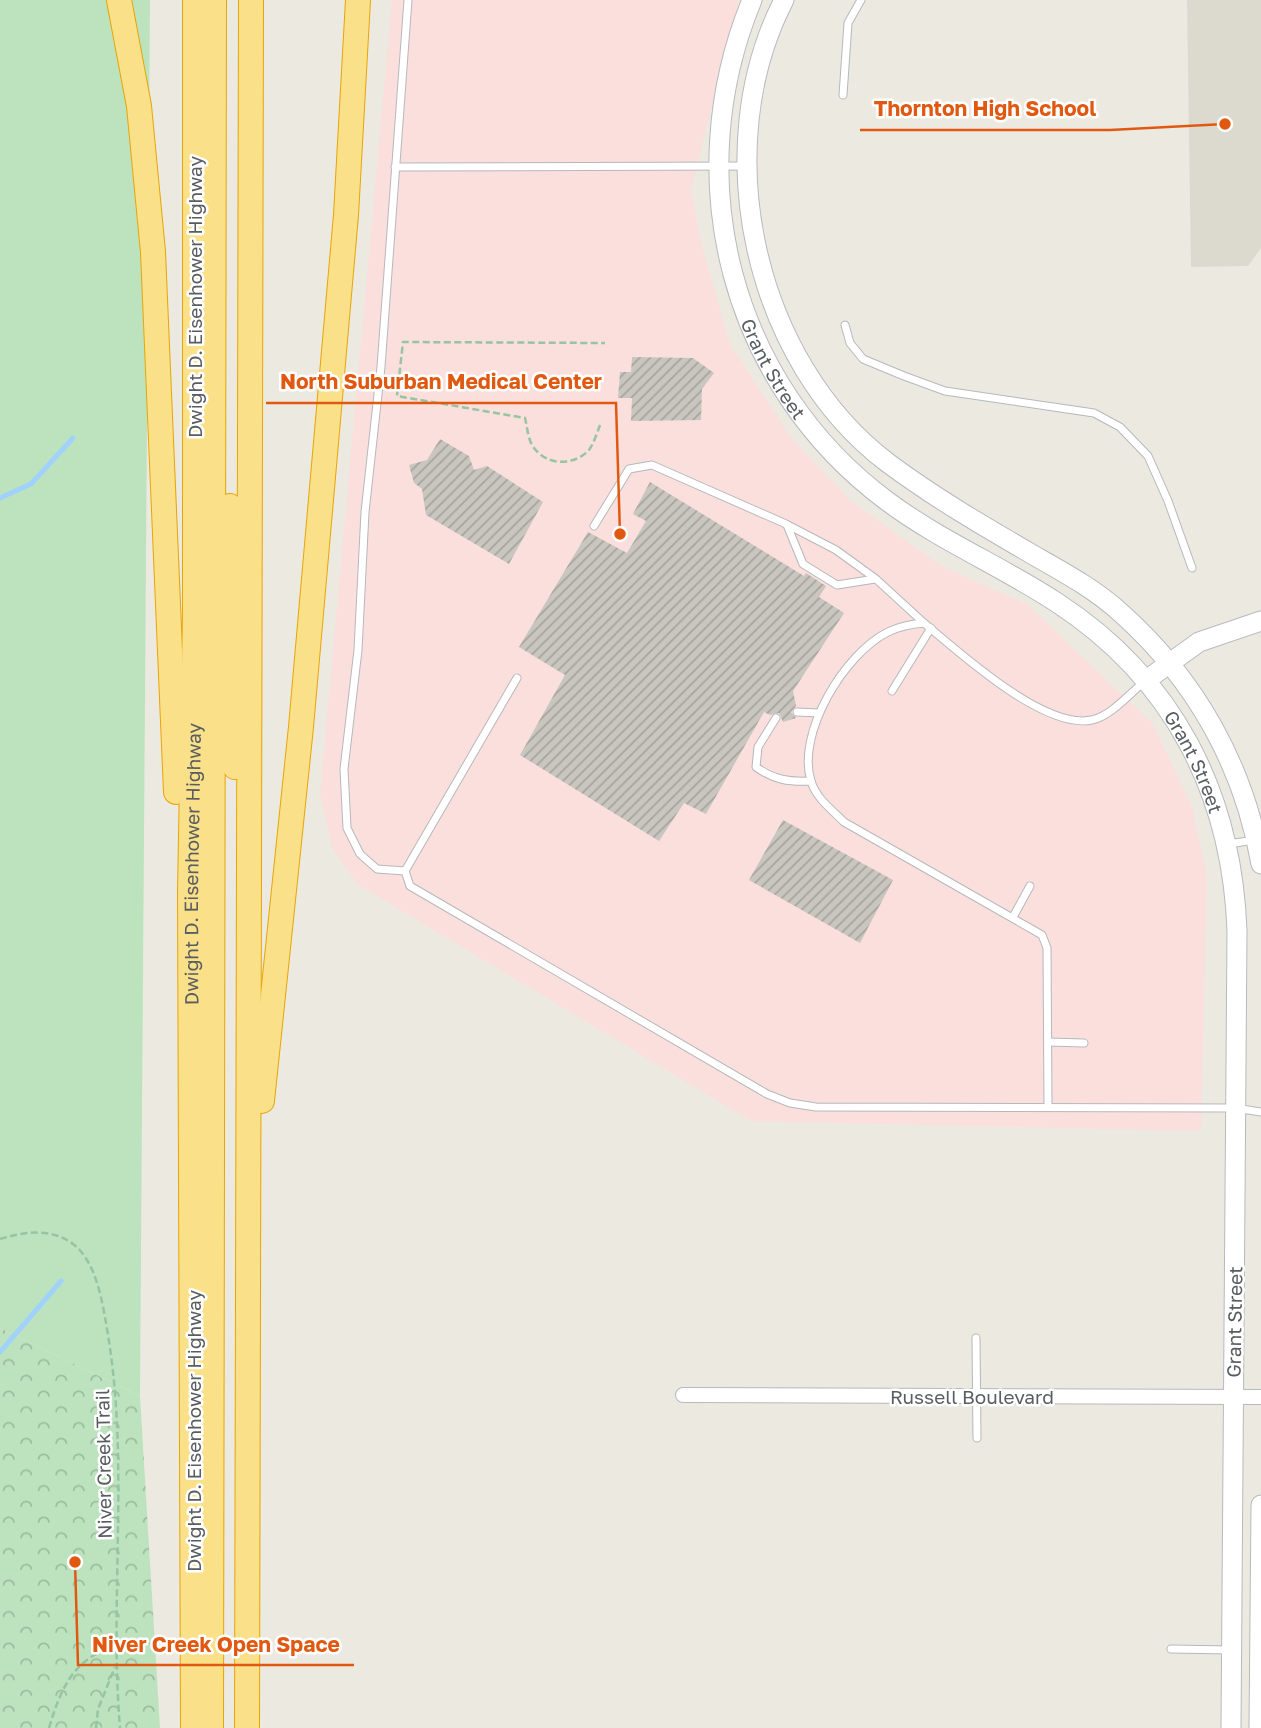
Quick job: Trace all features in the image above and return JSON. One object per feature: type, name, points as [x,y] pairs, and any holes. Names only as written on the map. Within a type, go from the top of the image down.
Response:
[{"type":"highway","points":[[119,0],[139,106],[152,241],[167,514],[177,845],[190,892]]},
{"type":"highway","name":"Dwight D. Eisenhower Highway","points":[[194,0],[195,613],[190,892],[194,1728]]},
{"type":"highway","points":[[211,1728],[214,0]]},
{"type":"highway","points":[[230,0],[233,710],[239,816],[251,907]]},
{"type":"highway","points":[[247,1728],[251,0]]},
{"type":"highway","points":[[248,1266],[273,975],[305,685],[346,215],[358,0]]},
{"type":"street","name":"Grant Street","points":[[752,0],[734,49],[724,92],[718,166],[726,246],[755,337],[779,384],[828,449],[888,502],[1056,602],[1102,637],[1145,681],[1198,756],[1228,844],[1237,931],[1231,1728]]},
{"type":"street","name":"Grant Street","points":[[784,0],[758,67],[747,166],[755,243],[774,306],[802,362],[838,415],[887,462],[1109,603],[1168,662],[1200,704],[1225,746],[1259,840],[1261,864]]},
{"type":"street","points":[[1145,681],[1199,642],[1261,621]]},
{"type":"street","name":"Russell Boulevard","points":[[683,1395],[1261,1397]]},
{"type":"street","points":[[1259,1728],[1261,1505]]},
{"type":"lane","points":[[405,871],[377,869],[360,854],[347,828],[344,802],[347,736],[358,650],[365,512],[381,367],[408,0]]},
{"type":"lane","points":[[843,95],[848,23],[861,0]]},
{"type":"lane","points":[[395,166],[747,166]]},
{"type":"lane","points":[[845,325],[850,343],[863,359],[914,380],[944,391],[1094,413],[1120,427],[1147,456],[1168,501],[1192,568]]},
{"type":"lane","points":[[594,526],[629,469],[652,465],[786,524],[836,550],[876,579],[924,623],[1031,706],[1053,716],[1075,720],[1102,717],[1145,681]]},
{"type":"lane","points":[[786,524],[803,564],[837,585],[876,579]]},
{"type":"lane","points":[[924,623],[905,625],[886,633],[860,652],[819,713],[810,743],[811,781],[818,797],[844,821],[1042,935],[1047,948],[1048,1107]]},
{"type":"lane","points":[[892,691],[931,628]]},
{"type":"lane","points":[[517,678],[405,871],[410,886],[756,1088],[790,1103],[816,1107],[1235,1108],[1261,1112]]},
{"type":"lane","points":[[797,712],[819,713]]},
{"type":"lane","points":[[776,718],[758,747],[756,767],[769,776],[788,782],[811,781]]},
{"type":"lane","points":[[1228,844],[1259,840]]},
{"type":"lane","points":[[1013,917],[1030,886]]},
{"type":"lane","points":[[1048,1042],[1084,1043]]},
{"type":"lane","points":[[976,1338],[977,1438]]},
{"type":"lane","points":[[1171,1649],[1232,1650]]},
{"type":"path","points":[[600,425],[591,448],[576,460],[559,463],[543,456],[532,444],[525,418],[397,396],[403,342],[606,342]]},
{"type":"path","name":"Niver Creek Trail","points":[[0,1239],[34,1230],[64,1238],[84,1255],[99,1291],[112,1358],[120,1435],[116,1646],[120,1728]]},
{"type":"path","points":[[49,1728],[55,1707],[75,1669],[96,1652],[116,1646]]},
{"type":"path","points":[[96,1728],[98,1709],[116,1664]]},
{"type":"shaded area","points":[[392,0],[739,0],[691,189],[701,243],[730,344],[792,439],[852,502],[942,566],[1028,605],[1153,724],[1192,807],[1207,876],[1201,1131],[751,1121],[357,884],[332,848],[320,793]]},
{"type":"shaded area","points":[[1187,0],[1261,0],[1261,248],[1248,266],[1191,267]]},
{"type":"green space","points":[[0,0],[150,0],[140,1396],[0,1328]]},
{"type":"green space","points":[[0,1328],[140,1396],[160,1728],[0,1728]]},
{"type":"building","points":[[632,357],[693,358],[714,373],[702,389],[701,420],[631,421],[632,398],[618,398],[620,372],[631,372]]},
{"type":"building","points":[[440,439],[469,456],[474,470],[487,466],[543,502],[509,564],[426,515],[422,489],[414,483],[409,465],[427,460]]},
{"type":"building","points":[[650,482],[804,576],[806,573],[826,586],[819,597],[844,613],[793,691],[796,706],[791,712],[796,718],[783,722],[779,713],[770,715],[764,712],[706,814],[684,803],[659,841],[520,755],[565,675],[519,647],[588,532],[627,553],[646,521],[633,514]]},
{"type":"building","points":[[783,820],[893,880],[860,943],[749,880]]},
{"type":"waterway","points":[[0,498],[31,484],[73,438]]},
{"type":"waterway","points":[[0,1352],[61,1281]]},
{"type":"place","name":"Thornton High School","points":[[1225,124]]},
{"type":"place","name":"North Suburban Medical Center","points":[[620,534]]},
{"type":"place","name":"Niver Creek Open Space","points":[[75,1562]]}]
